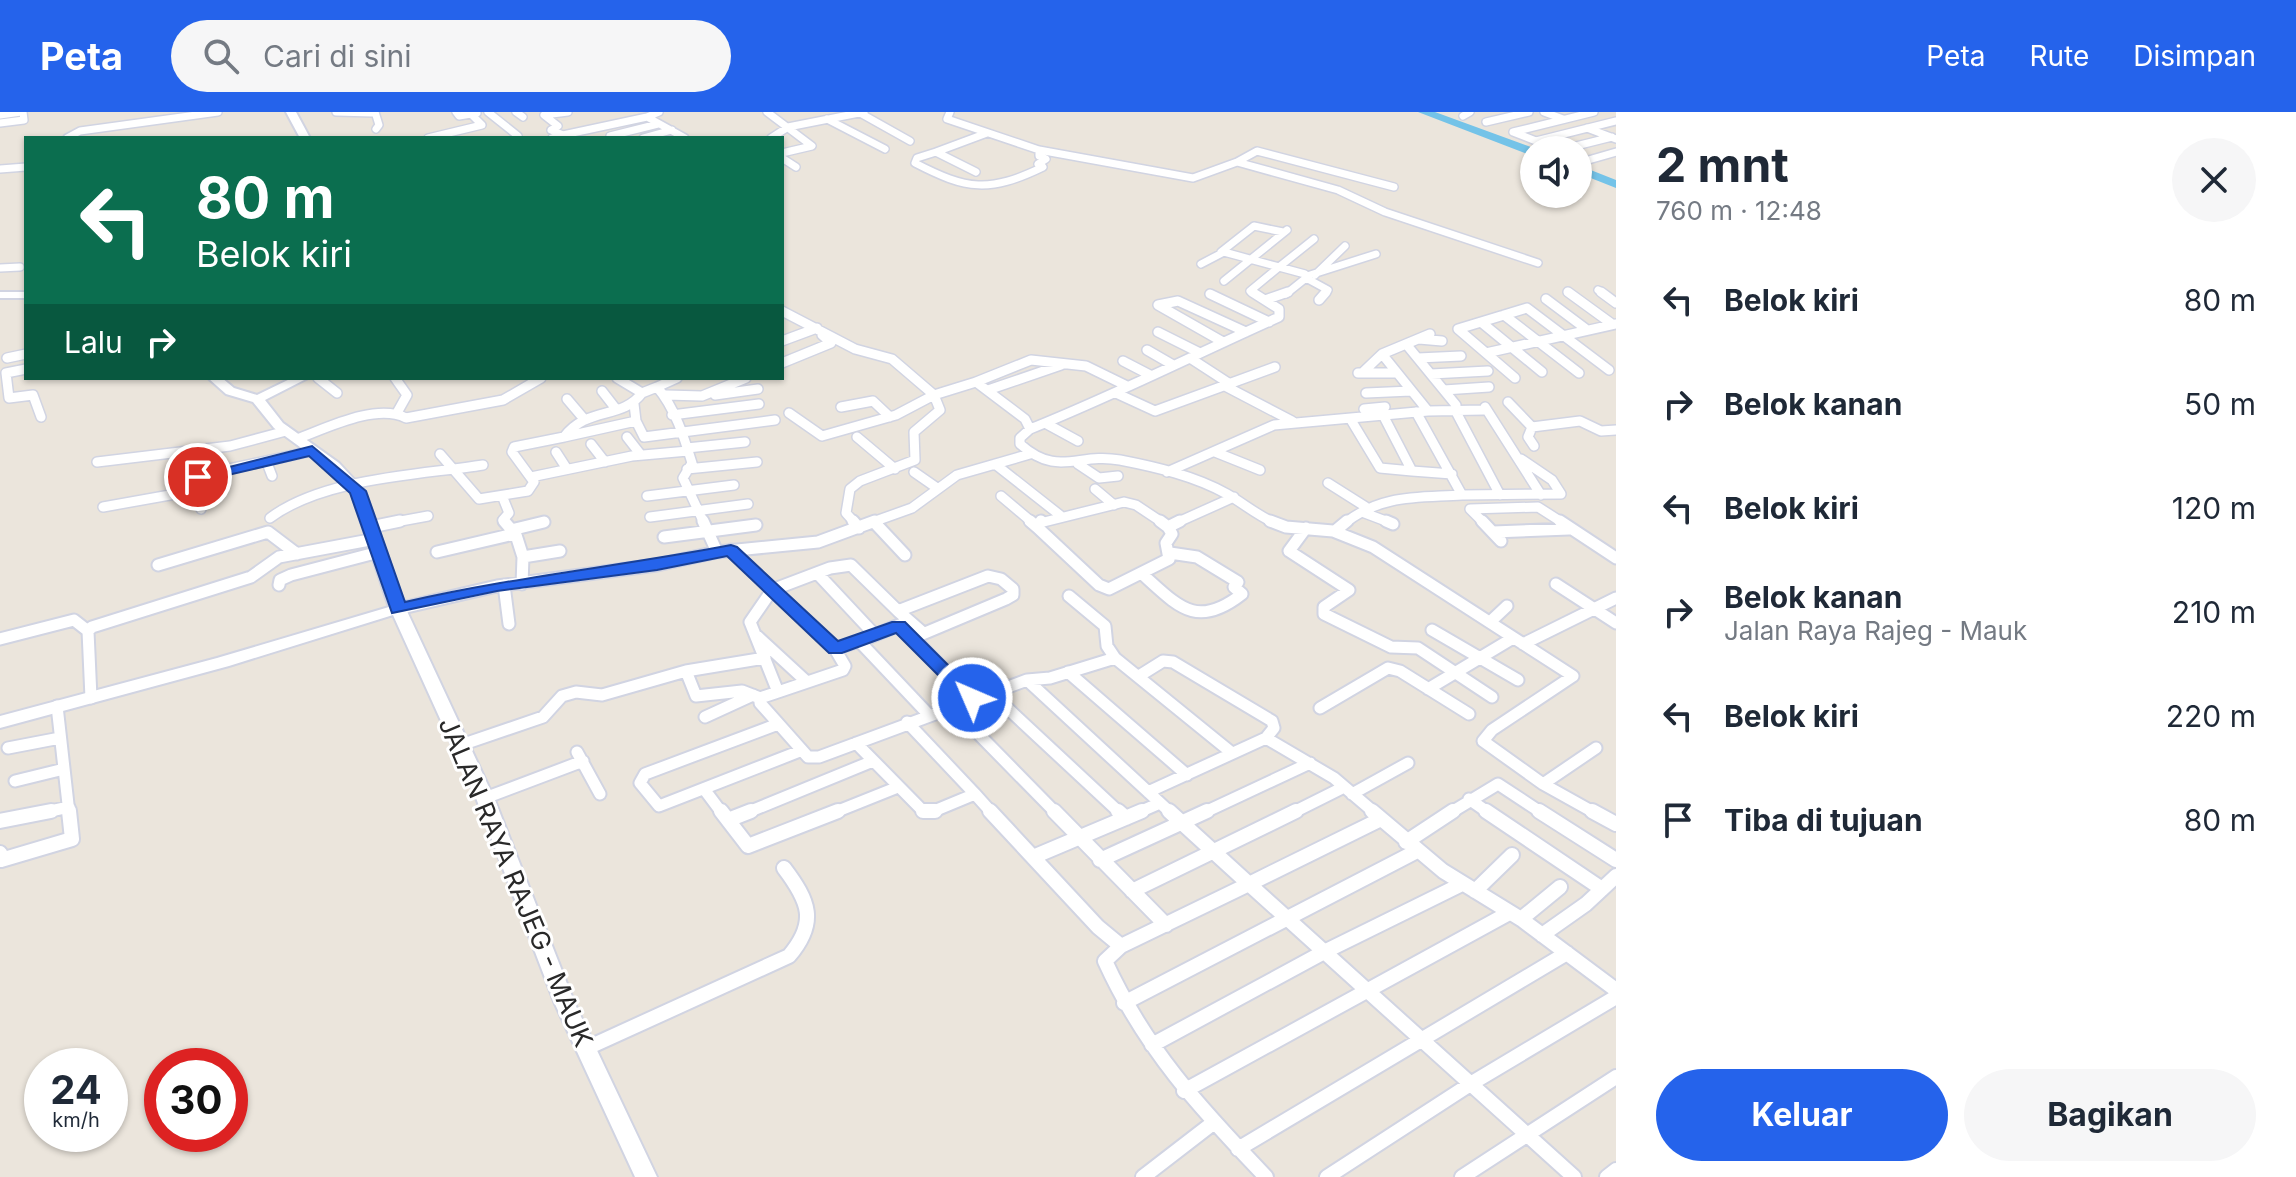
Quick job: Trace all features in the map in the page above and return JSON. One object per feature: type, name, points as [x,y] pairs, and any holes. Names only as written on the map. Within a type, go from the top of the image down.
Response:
[{"type":"main road","points":[[291,112],[304,136]]},
{"type":"main road","points":[[0,295],[24,295]]},
{"type":"main road","name":"JALAN RAYA RAJEG - MAUK","points":[[216,380],[230,391],[258,399],[267,417],[354,486],[398,609],[485,798],[565,1004],[646,1177]]},
{"type":"main road","points":[[258,399],[298,380]]},
{"type":"main road","points":[[0,722],[223,662],[398,609]]},
{"type":"street","points":[[0,115],[22,112],[24,120],[0,123]]},
{"type":"street","points":[[69,136],[95,128],[218,112]]},
{"type":"street","points":[[336,112],[374,112],[379,124],[376,129]]},
{"type":"street","points":[[456,112],[459,116],[480,112]]},
{"type":"street","points":[[488,112],[518,136]]},
{"type":"street","points":[[516,112],[523,117]]},
{"type":"street","points":[[542,114],[568,112]]},
{"type":"street","points":[[559,136],[659,112]]},
{"type":"street","points":[[767,112],[812,146],[784,155]]},
{"type":"street","points":[[819,112],[854,136],[885,149]]},
{"type":"street","points":[[774,136],[788,127],[862,112],[910,141]]},
{"type":"street","points":[[950,112],[947,119],[1039,150],[1198,178],[1257,151],[1394,187]]},
{"type":"street","points":[[1507,112],[1486,122],[1529,112]]},
{"type":"street","points":[[1544,112],[1614,137]]},
{"type":"street","points":[[1594,112],[1513,132],[1536,141],[1616,121]]},
{"type":"street","points":[[436,136],[482,125],[471,114]]},
{"type":"street","points":[[542,114],[561,126],[551,129],[563,135]]},
{"type":"street","points":[[647,117],[682,136]]},
{"type":"street","points":[[610,136],[658,123]]},
{"type":"street","points":[[650,136],[673,130]]},
{"type":"street","points":[[987,133],[917,158],[915,163],[946,177],[988,189],[1043,167],[1038,164],[1046,159],[1039,156],[1039,150]]},
{"type":"street","points":[[1592,142],[1614,137]]},
{"type":"street","points":[[936,152],[976,172]]},
{"type":"street","points":[[1592,159],[1616,152]]},
{"type":"street","points":[[784,158],[796,167]]},
{"type":"street","points":[[1237,162],[1287,176],[1538,263]]},
{"type":"street","points":[[0,169],[24,167]]},
{"type":"street","points":[[1287,176],[1315,171],[1341,174]]},
{"type":"street","points":[[1201,264],[1253,227],[1285,231],[1248,258],[1224,281]]},
{"type":"street","points":[[1314,239],[1250,290],[1281,314],[1127,386],[1118,394],[1030,429],[1020,441],[1030,454],[1058,464],[1110,458],[1166,472],[1234,497],[1274,523],[1335,531],[1398,560],[1433,588],[1573,677],[1486,734],[1483,741],[1543,784],[1616,824]]},
{"type":"street","points":[[1265,300],[1285,295],[1345,246]]},
{"type":"street","points":[[1221,252],[1309,276],[1328,290],[1319,300]]},
{"type":"street","points":[[1309,276],[1376,254]]},
{"type":"street","points":[[0,268],[20,267]]},
{"type":"street","points":[[1598,290],[1616,303]]},
{"type":"street","points":[[1568,292],[1614,324]]},
{"type":"street","points":[[1210,294],[1269,322]]},
{"type":"street","points":[[1546,299],[1586,329]]},
{"type":"street","points":[[1223,342],[1158,305],[1178,301],[1246,332]]},
{"type":"street","points":[[1481,322],[1539,369],[1512,375],[1458,329],[1481,322],[1527,308],[1609,370]]},
{"type":"street","points":[[784,312],[855,349],[871,351],[899,363],[934,395],[941,409],[914,432],[915,460],[860,481],[850,489],[846,513],[859,528]]},
{"type":"street","points":[[1504,315],[1579,373]]},
{"type":"street","points":[[784,320],[814,329],[832,341],[784,362]]},
{"type":"street","points":[[1486,353],[1614,324]]},
{"type":"street","points":[[784,340],[814,329]]},
{"type":"street","points":[[1158,332],[1200,353]]},
{"type":"street","points":[[1397,373],[1359,373],[1382,354],[1430,334]]},
{"type":"street","points":[[1416,339],[1442,341]]},
{"type":"street","points":[[1406,344],[1456,408],[1500,495]]},
{"type":"street","points":[[1147,350],[1173,365]]},
{"type":"street","points":[[1382,354],[1423,409],[1462,495]]},
{"type":"street","points":[[7,358],[23,355]]},
{"type":"street","points":[[1418,358],[1461,356]]},
{"type":"street","points":[[1190,358],[1228,385],[1293,422]]},
{"type":"street","points":[[789,413],[818,436],[890,417],[934,395],[1031,360],[1093,368],[1127,386]]},
{"type":"street","points":[[1123,361],[1150,375]]},
{"type":"street","points":[[988,390],[1062,365]]},
{"type":"street","points":[[1118,394],[1155,411],[1275,367]]},
{"type":"street","points":[[24,369],[6,373],[3,385],[5,402],[33,395],[41,417]]},
{"type":"street","points":[[1476,371],[1498,396]]},
{"type":"street","points":[[1431,374],[1488,371]]},
{"type":"street","points":[[321,380],[337,393]]},
{"type":"street","points":[[97,462],[230,446],[398,411],[407,395],[396,380]]},
{"type":"street","points":[[398,411],[406,418],[503,400],[538,380]]},
{"type":"street","points":[[620,380],[642,393]]},
{"type":"street","points":[[702,396],[741,380]]},
{"type":"street","points":[[976,382],[1025,419],[1030,429]]},
{"type":"street","points":[[564,437],[574,423],[634,404],[642,393],[660,383],[692,463],[683,478],[717,552]]},
{"type":"street","points":[[1444,390],[1489,387]]},
{"type":"street","points":[[666,395],[702,396],[758,389]]},
{"type":"street","points":[[602,391],[616,409]]},
{"type":"street","points":[[1366,393],[1411,391]]},
{"type":"street","points":[[567,399],[584,419]]},
{"type":"street","points":[[841,407],[873,401],[890,417]]},
{"type":"street","points":[[1508,402],[1532,427]]},
{"type":"street","points":[[634,404],[636,421],[644,437],[775,420]]},
{"type":"street","points":[[672,415],[759,404]]},
{"type":"street","points":[[1364,409],[1484,410],[1521,459],[1541,495]]},
{"type":"street","points":[[1166,472],[1253,433],[1293,422],[1351,420],[1423,409]]},
{"type":"street","points":[[1383,415],[1412,471]]},
{"type":"street","points":[[1351,420],[1380,468],[1452,474]]},
{"type":"street","points":[[440,454],[479,499],[503,498],[533,488],[531,477],[513,448],[636,421]]},
{"type":"street","points":[[1532,427],[1581,421],[1598,430],[1616,430]]},
{"type":"street","points":[[1045,423],[1078,441]]},
{"type":"street","points":[[1532,427],[1528,437],[1534,446]]},
{"type":"street","points":[[627,437],[641,455]]},
{"type":"street","points":[[857,437],[895,469]]},
{"type":"street","points":[[531,477],[641,455],[745,442]]},
{"type":"street","points":[[591,444],[605,462]]},
{"type":"street","points":[[201,509],[196,481],[201,475],[312,451]]},
{"type":"street","points":[[556,452],[567,469]]},
{"type":"street","points":[[1215,452],[1260,470]]},
{"type":"street","points":[[398,609],[504,585],[657,565],[731,550],[801,545],[875,523],[912,508],[957,475],[1030,454]]},
{"type":"street","points":[[1335,531],[1364,510],[1391,501],[1462,495],[1559,495],[1562,491],[1546,475],[1521,459]]},
{"type":"street","points":[[687,469],[757,462]]},
{"type":"street","points":[[267,463],[272,476]]},
{"type":"street","points":[[995,464],[1061,516]]},
{"type":"street","points":[[1078,464],[1099,478],[1118,476]]},
{"type":"street","points":[[270,518],[287,506],[354,486],[483,465]]},
{"type":"street","points":[[914,472],[937,488]]},
{"type":"street","points":[[1328,483],[1364,510],[1393,524]]},
{"type":"street","points":[[647,496],[734,485]]},
{"type":"street","points":[[1095,489],[1114,505]]},
{"type":"street","points":[[103,507],[198,490]]},
{"type":"street","points":[[1001,496],[1105,589],[1169,559],[1166,543],[1172,534],[1168,527],[1136,505],[1124,502],[1042,520],[1037,527]]},
{"type":"street","points":[[1168,527],[1234,497]]},
{"type":"street","points":[[503,498],[509,510],[503,520],[513,532],[523,557],[522,584]]},
{"type":"street","points":[[1391,501],[1413,509]]},
{"type":"street","points":[[650,517],[748,504]]},
{"type":"street","points":[[1569,529],[1497,536],[1470,509],[1538,507],[1616,558]]},
{"type":"street","points":[[279,585],[280,580],[428,516]]},
{"type":"street","points":[[437,552],[544,522]]},
{"type":"street","points":[[875,523],[905,555]]},
{"type":"street","points":[[664,537],[756,525]]},
{"type":"street","points":[[1306,528],[1289,551],[1349,590],[1324,607],[1324,614],[1376,642],[1391,647],[1416,647],[1492,697]]},
{"type":"street","points":[[158,565],[268,532],[297,554]]},
{"type":"street","points":[[88,631],[109,621],[251,577],[272,560],[375,539]]},
{"type":"street","points":[[705,717],[756,696],[778,692],[843,670],[845,666],[835,649],[731,550]]},
{"type":"street","points":[[523,557],[560,551]]},
{"type":"street","points":[[1141,573],[1177,604],[1201,612],[1214,612],[1242,594],[1234,587],[1238,582],[1200,559],[1170,553]]},
{"type":"street","points":[[778,692],[750,622],[772,590],[817,573],[851,565],[898,611],[904,623],[972,698]]},
{"type":"street","points":[[817,573],[875,635]]},
{"type":"street","points":[[898,611],[988,576],[1001,579],[1013,589],[1013,595],[1006,599],[918,635]]},
{"type":"street","points":[[1556,584],[1616,623]]},
{"type":"street","points":[[504,585],[509,624]]},
{"type":"street","points":[[1069,596],[1105,626],[1107,646],[1115,658],[1232,753]]},
{"type":"street","points":[[1428,689],[1479,657],[1596,610],[1616,598]]},
{"type":"street","points":[[1490,622],[1507,606]]},
{"type":"street","points":[[0,639],[76,620],[88,631],[91,698]]},
{"type":"street","points":[[835,649],[904,623]]},
{"type":"street","points":[[1432,630],[1518,680]]},
{"type":"street","points":[[755,634],[807,682]]},
{"type":"street","points":[[859,641],[929,715]]},
{"type":"street","points":[[461,745],[543,717],[562,696],[576,692],[602,695],[686,671],[765,658]]},
{"type":"street","points":[[686,671],[696,696],[735,691],[756,696],[800,751],[812,758],[990,692],[1115,658]]},
{"type":"street","points":[[1139,676],[1163,661],[1173,662],[1272,721],[1274,728],[1266,738],[1148,792]]},
{"type":"street","points":[[1320,708],[1388,668],[1400,671],[1469,714]]},
{"type":"street","points":[[1068,672],[1187,775]]},
{"type":"street","points":[[1027,680],[1285,919],[1574,1177]]},
{"type":"street","points":[[990,692],[1126,818]]},
{"type":"street","points":[[0,853],[1,860],[72,839],[57,706]]},
{"type":"street","points":[[951,706],[1166,925]]},
{"type":"street","points":[[907,722],[1121,946]]},
{"type":"street","points":[[778,724],[645,774],[640,781],[657,806],[800,751]]},
{"type":"street","points":[[8,748],[60,738]]},
{"type":"street","points":[[1266,738],[1310,763],[1412,846],[1616,990]]},
{"type":"street","points":[[856,743],[918,808],[928,812],[975,794]]},
{"type":"street","points":[[1543,784],[1596,748]]},
{"type":"street","points":[[485,798],[580,756],[600,794]]},
{"type":"street","points":[[728,820],[873,761]]},
{"type":"street","points":[[1100,860],[1310,763]]},
{"type":"street","points":[[1132,891],[1408,763]]},
{"type":"street","points":[[15,781],[64,769]]},
{"type":"street","points":[[1124,1003],[1285,919],[1412,846],[1488,787],[1506,786],[1616,860]]},
{"type":"street","points":[[704,789],[745,844],[752,846],[898,787]]},
{"type":"street","points":[[1469,799],[1611,884],[1542,935]]},
{"type":"street","points":[[1033,857],[1160,803]]},
{"type":"street","points":[[0,821],[69,807]]},
{"type":"street","points":[[1265,1177],[1184,1091],[1124,1003],[1105,961],[1121,946],[1379,820]]},
{"type":"street","points":[[1152,1045],[1324,952],[1468,887],[1512,855]]},
{"type":"street","points":[[587,1048],[789,956],[805,937],[809,912],[797,884],[784,868]]},
{"type":"street","points":[[1184,1091],[1367,990],[1515,916],[1560,887]]},
{"type":"street","points":[[1238,1149],[1419,1038],[1567,953]]},
{"type":"street","points":[[1327,1177],[1472,1083],[1616,997]]},
{"type":"street","points":[[1462,1177],[1616,1077]]},
{"type":"street","points":[[1143,1177],[1213,1123]]},
{"type":"street","points":[[1607,1177],[1616,1170]]},
{"type":"waterway","points":[[1424,112],[1520,147]]},
{"type":"waterway","points":[[1592,175],[1616,184]]},
{"type":"route","points":[[198,477],[312,451],[345,476],[358,491],[398,609],[497,586],[657,565],[731,550],[835,649],[899,625],[972,698]]}]
